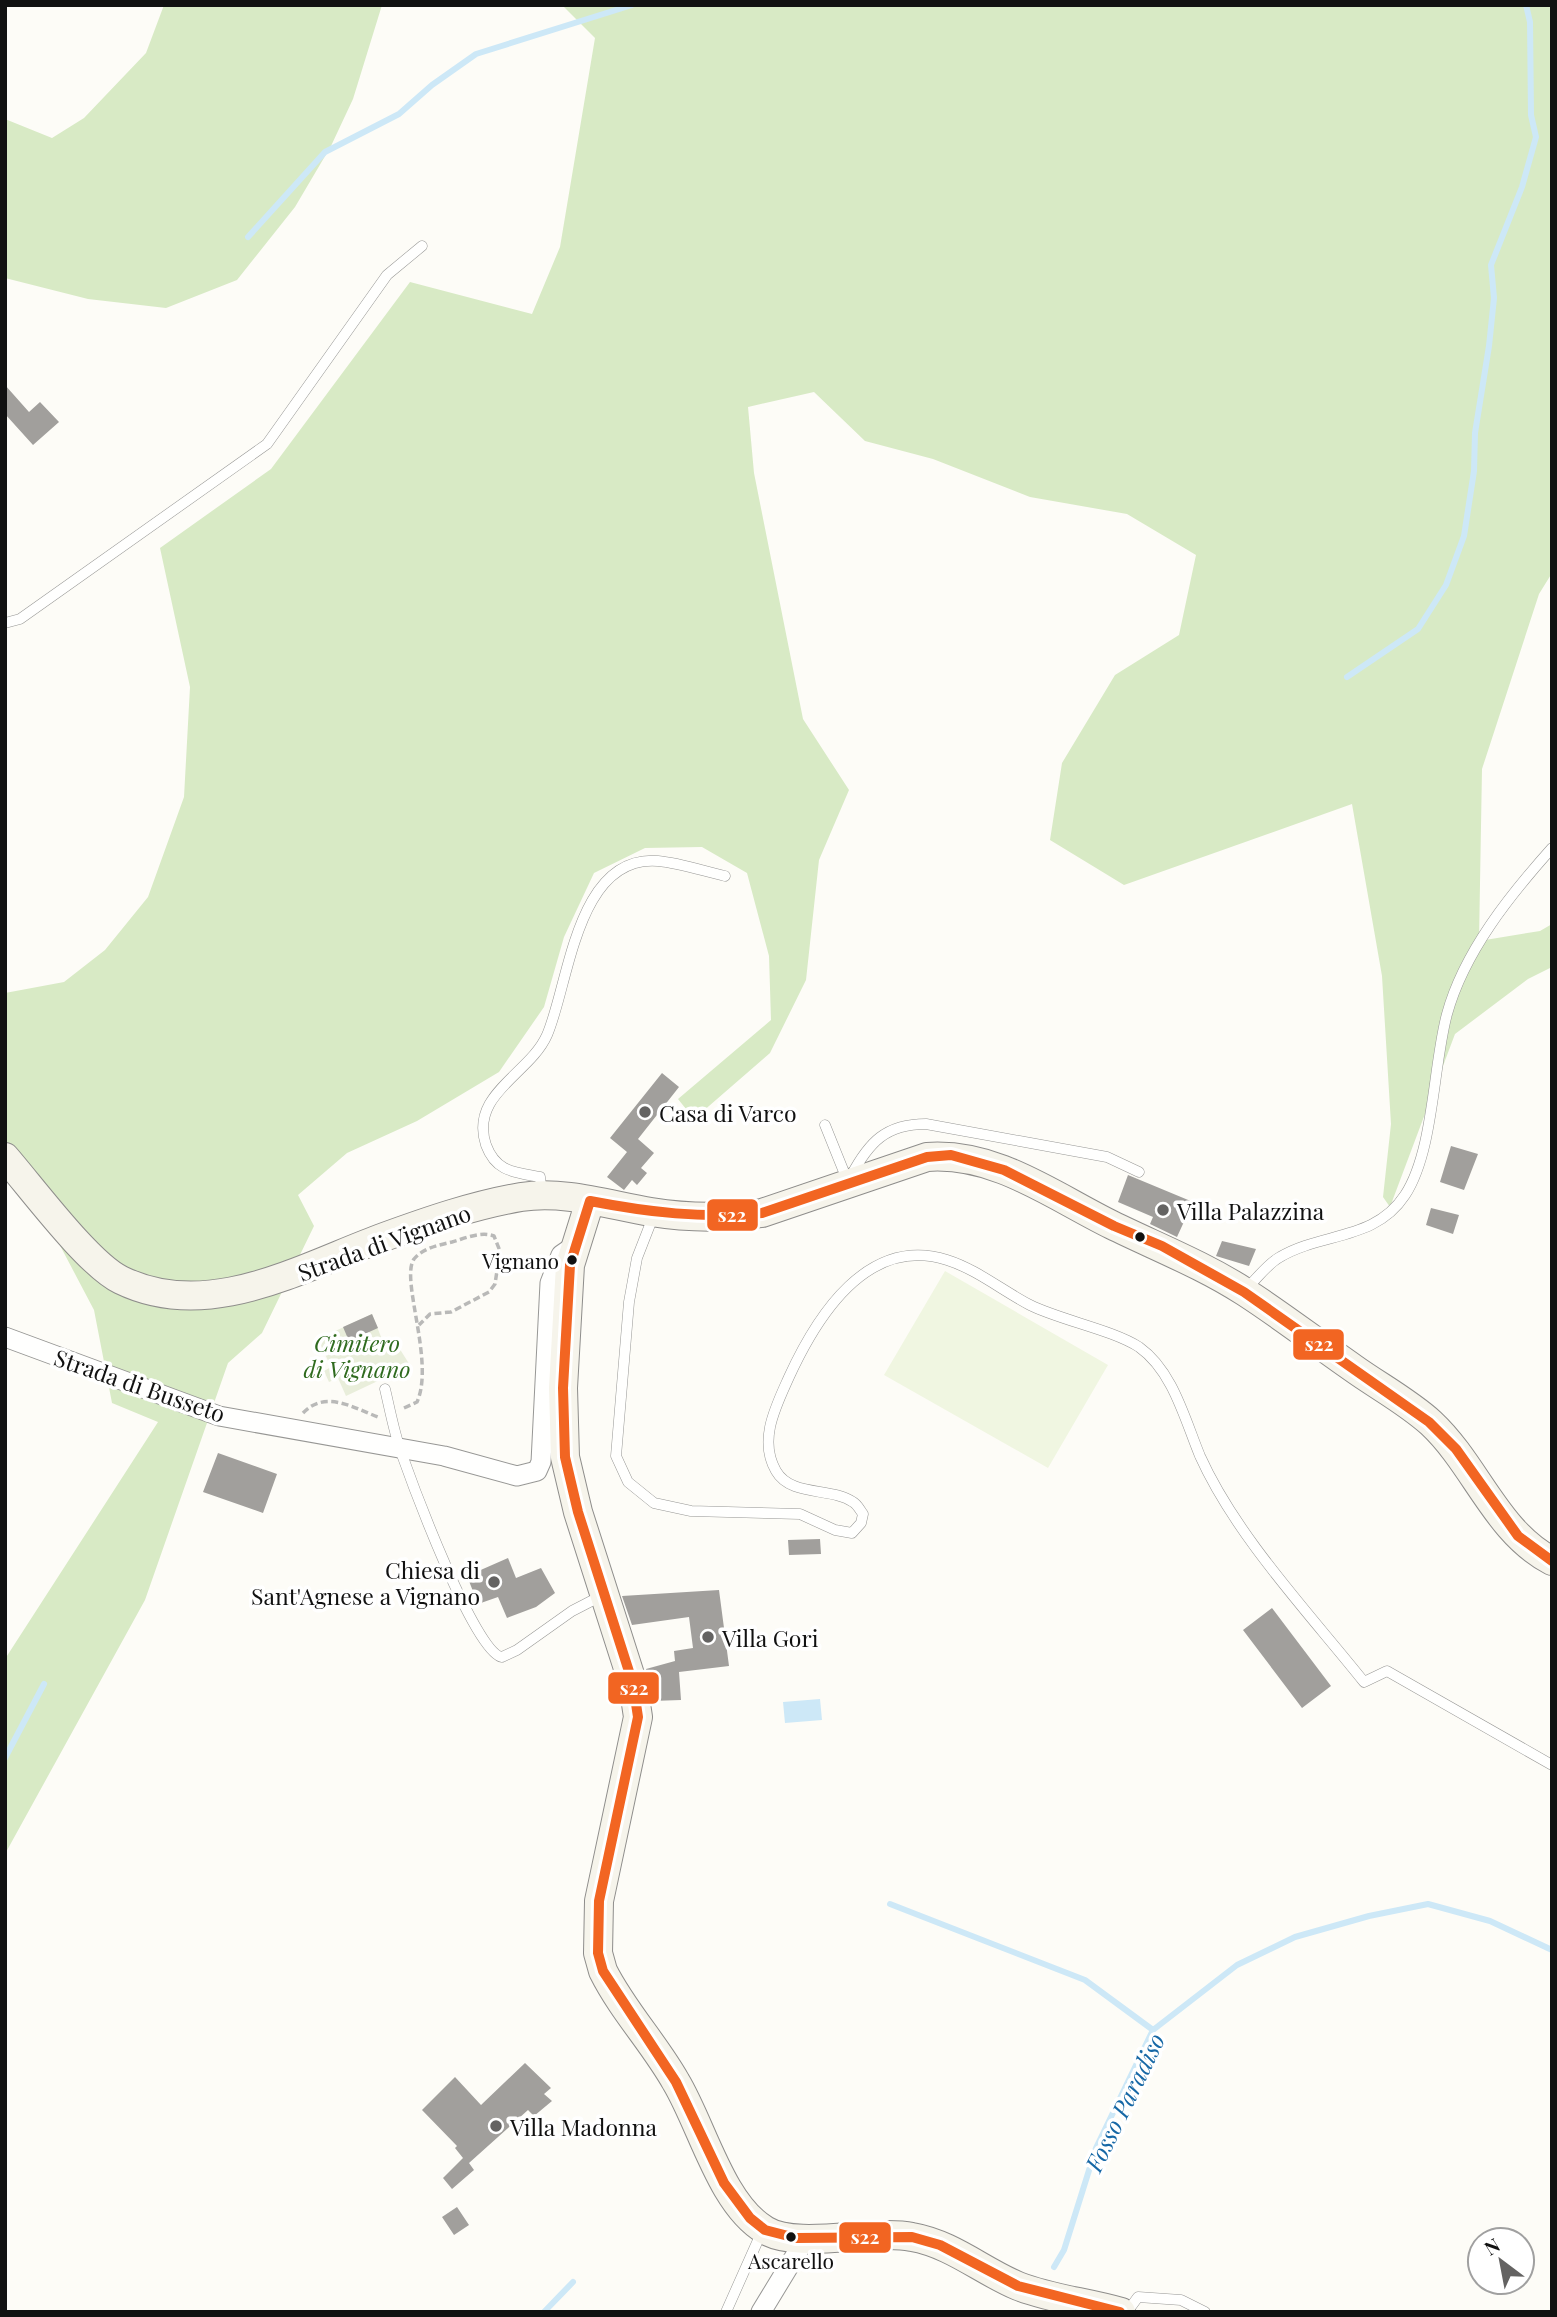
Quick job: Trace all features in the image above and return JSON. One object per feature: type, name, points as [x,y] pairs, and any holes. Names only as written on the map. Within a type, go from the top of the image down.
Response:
[{"type":"street","name":"Strada di Vignano","points":[[5,1157],[100,1266],[120,1280],[146,1289],[186,1294],[229,1293],[287,1278],[414,1226],[489,1204],[542,1195],[655,1213],[723,1216],[762,1213],[927,1157],[951,1155],[974,1160],[1046,1189],[1114,1226],[1162,1246],[1244,1292],[1429,1422],[1455,1449],[1518,1536],[1552,1561]]},
{"type":"street","name":"Strada di Busseto","points":[[590,1201],[569,1273],[563,1388],[565,1457],[633,1684],[638,1717],[635,1744],[600,1892],[597,1936],[600,1964],[616,1994],[675,2079],[728,2186],[741,2207],[763,2229]]},
{"type":"street","name":"Strada di Busseto","points":[[5,1337],[204,1412],[400,1450],[444,1455],[517,1476],[537,1471],[543,1450],[550,1283],[561,1255],[575,1245]]},
{"type":"street","points":[[763,2229],[784,2238],[877,2234],[914,2237],[951,2250],[1029,2290],[1121,2312]]},
{"type":"street","points":[[761,2312],[806,2238]]},
{"type":"lane","points":[[5,623],[20,619],[267,444],[387,275],[422,246]]},
{"type":"lane","points":[[1244,1292],[1277,1258],[1306,1244],[1353,1235],[1386,1219],[1407,1194],[1422,1152],[1447,1013],[1467,962],[1525,878],[1552,848]]},
{"type":"lane","points":[[542,1195],[540,1177],[502,1170],[491,1157],[482,1134],[490,1099],[533,1056],[546,1036],[577,931],[596,894],[614,875],[635,864],[656,861],[725,876]]},
{"type":"lane","points":[[848,1183],[876,1138],[888,1129],[908,1124],[926,1124],[1107,1157],[1139,1172]]},
{"type":"lane","points":[[825,1125],[848,1183]]},
{"type":"lane","points":[[655,1213],[637,1258],[629,1302],[616,1456],[628,1482],[654,1503],[691,1511],[800,1514],[835,1530],[852,1533],[861,1523],[863,1514],[853,1502],[790,1484],[777,1474],[769,1454],[768,1433],[775,1408],[805,1342],[830,1306],[859,1277],[885,1261],[904,1255],[920,1254],[948,1260],[1032,1306],[1138,1346],[1154,1361],[1184,1412],[1215,1488],[1235,1519],[1364,1682],[1388,1671],[1552,1765]]},
{"type":"lane","points":[[385,1389],[400,1450],[468,1615],[494,1654],[502,1657],[517,1650],[572,1611],[604,1594]]},
{"type":"lane","points":[[726,2312],[763,2229]]},
{"type":"lane","points":[[1127,2312],[1138,2297],[1181,2300],[1205,2312]]},
{"type":"path","points":[[390,1410],[412,1405],[422,1392],[419,1325],[408,1272],[414,1260],[423,1251],[441,1244],[486,1233],[494,1236],[500,1251],[495,1284],[489,1292],[452,1312],[430,1314],[419,1325]]},
{"type":"path","points":[[301,1429],[301,1415],[313,1403],[327,1400],[393,1423]]},
{"type":"green space","points":[[164,5],[382,5],[353,99],[331,146],[295,207],[237,280],[166,308],[88,299],[5,278],[5,119],[52,138],[84,118],[146,53]]},
{"type":"green space","points":[[562,5],[1552,5],[1552,573],[1539,594],[1482,769],[1479,941],[1540,931],[1552,924],[1552,967],[1528,979],[1455,1034],[1390,1207],[1383,1197],[1391,1124],[1382,976],[1352,804],[1124,885],[1050,840],[1062,763],[1115,675],[1179,635],[1196,555],[1127,514],[1030,497],[933,459],[865,441],[814,392],[748,407],[754,473],[803,719],[849,790],[819,860],[806,980],[770,1053],[694,1119],[678,1099],[771,1020],[769,956],[747,873],[702,847],[645,848],[594,873],[564,937],[544,1007],[499,1072],[417,1121],[347,1153],[298,1195],[314,1226],[262,1333],[228,1363],[145,1600],[5,1854],[5,1659],[158,1422],[112,1403],[94,1310],[5,1141],[5,993],[64,982],[105,950],[148,897],[184,797],[190,687],[160,548],[271,469],[410,282],[532,314],[560,247],[595,38]]},
{"type":"green space","points":[[945,1271],[1108,1365],[1048,1468],[884,1375]]},
{"type":"green space","name":"Cimitero di Vignano","points":[[372,1314],[385,1347],[396,1343],[413,1370],[401,1375],[399,1371],[346,1396],[338,1378],[329,1382],[324,1371],[331,1367],[318,1339]]},
{"type":"water","points":[[820,1699],[822,1720],[785,1723],[783,1702]]},
{"type":"building","points":[[5,385],[29,412],[40,402],[59,422],[33,445],[5,414]]},
{"type":"building","name":"Casa di Varco","points":[[662,1073],[679,1087],[638,1139],[654,1153],[641,1168],[647,1173],[637,1185],[632,1180],[624,1190],[607,1177],[627,1152],[610,1138]]},
{"type":"building","points":[[1451,1146],[1478,1154],[1464,1190],[1440,1182]]},
{"type":"building","name":"Villa Palazzina","points":[[1128,1175],[1193,1202],[1177,1237],[1150,1224],[1153,1217],[1118,1202]]},
{"type":"building","points":[[1431,1208],[1459,1215],[1453,1234],[1426,1225]]},
{"type":"building","points":[[1222,1241],[1256,1249],[1249,1266],[1216,1256]]},
{"type":"building","points":[[372,1314],[378,1328],[349,1341],[343,1327]]},
{"type":"building","points":[[218,1453],[277,1474],[263,1513],[203,1492]]},
{"type":"building","points":[[820,1539],[821,1554],[789,1555],[788,1540]]},
{"type":"building","points":[[508,1558],[516,1578],[541,1568],[555,1593],[536,1607],[507,1618],[498,1597],[478,1604],[467,1576]]},
{"type":"building","name":"Villa Gori","points":[[719,1590],[729,1666],[679,1672],[681,1700],[652,1701],[646,1669],[675,1661],[674,1651],[693,1648],[689,1617],[632,1625],[622,1596]]},
{"type":"building","points":[[1272,1608],[1331,1686],[1302,1708],[1243,1630]]},
{"type":"building","name":"Villa Madonna","points":[[525,2063],[551,2088],[544,2094],[552,2101],[534,2116],[528,2110],[469,2163],[474,2170],[452,2189],[443,2178],[463,2158],[455,2148],[457,2146],[422,2110],[455,2077],[481,2105]]},
{"type":"building","points":[[457,2207],[469,2225],[454,2235],[442,2217]]},
{"type":"waterway","points":[[248,237],[325,152],[399,114],[432,85],[476,54],[632,5]]},
{"type":"waterway","points":[[1347,677],[1418,629],[1446,585],[1464,536],[1494,298],[1491,265],[1522,187],[1536,137],[1531,115],[1530,22],[1526,5]]},
{"type":"waterway","points":[[5,1758],[44,1684]]},
{"type":"waterway","points":[[890,1904],[1085,1980],[1153,2030]]},
{"type":"waterway","name":"Fosso Paradiso","points":[[1054,2267],[1064,2250],[1096,2148],[1153,2030],[1237,1965],[1295,1937],[1369,1916],[1428,1904],[1490,1921],[1552,1950]]},
{"type":"waterway","points":[[544,2312],[573,2282]]},
{"type":"transit line","name":"s22","points":[[1120,2312],[1018,2286],[940,2245],[912,2237],[796,2238],[765,2230],[750,2218],[724,2183],[676,2082],[603,1971],[598,1953],[599,1901],[638,1717],[633,1684],[578,1512],[565,1457],[563,1388],[570,1265],[590,1201],[676,1213],[740,1215],[762,1213],[927,1157],[951,1155],[1004,1170],[1114,1226],[1162,1246],[1244,1292],[1429,1422],[1456,1449],[1518,1536],[1552,1561]]},
{"type":"place","name":"Casa di Varco","points":[[645,1112]]},
{"type":"place","name":"Villa Palazzina","points":[[1163,1210]]},
{"type":"place","name":"Vignano","points":[[572,1260]]},
{"type":"place","name":"Chiesa di Sant'Agnese a Vignano","points":[[494,1582]]},
{"type":"place","name":"Villa Gori","points":[[708,1637]]},
{"type":"place","name":"Villa Madonna","points":[[496,2126]]},
{"type":"place","name":"Ascarello","points":[[791,2237]]}]
